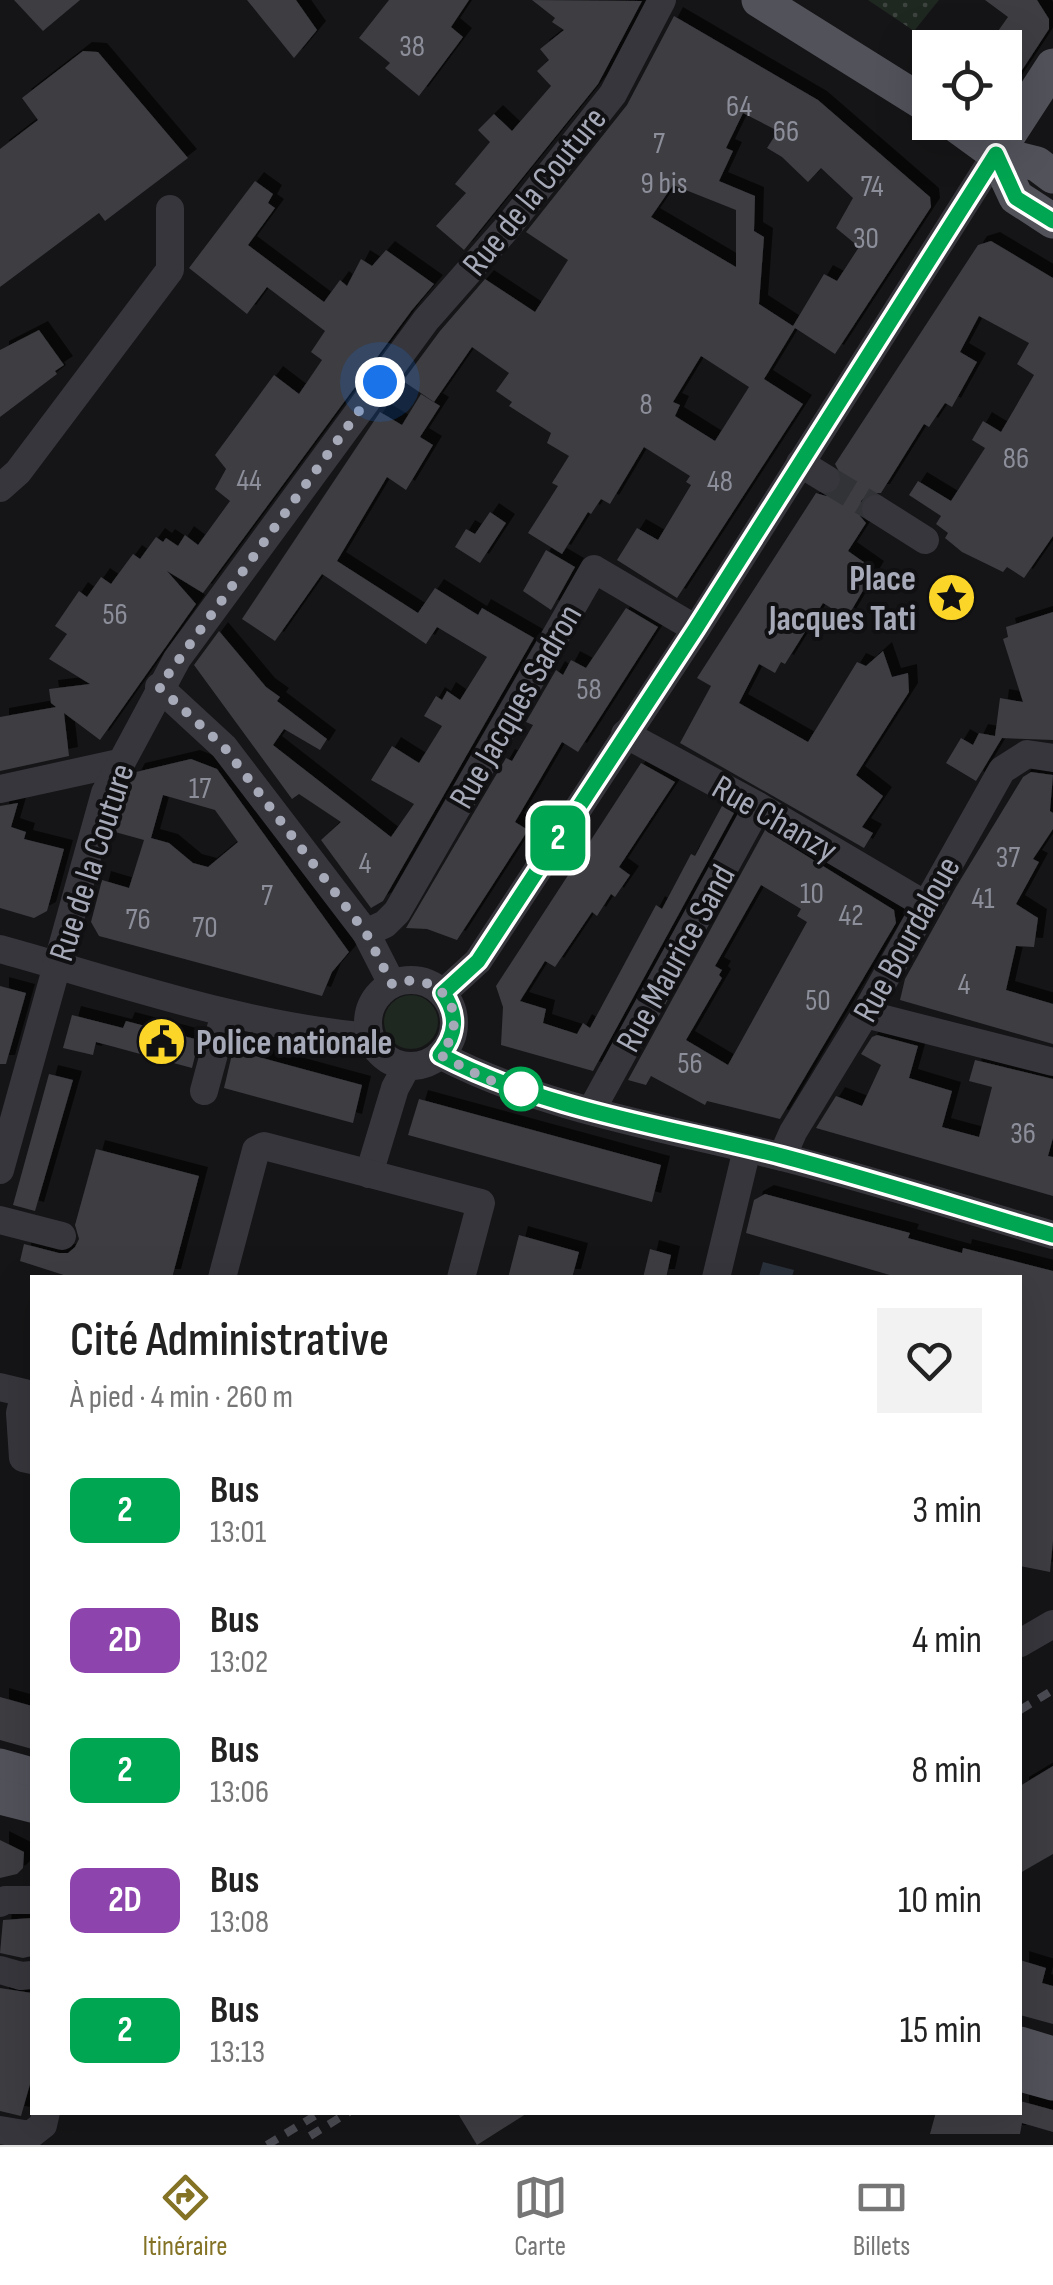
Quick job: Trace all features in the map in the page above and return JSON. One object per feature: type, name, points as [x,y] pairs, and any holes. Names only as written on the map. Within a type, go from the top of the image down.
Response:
[{"type":"main road","points":[[759,0],[912,96]]},
{"type":"main road","points":[[996,154],[1053,66]]},
{"type":"main road","points":[[977,140],[996,154],[1037,164],[1053,176]]},
{"type":"main road","points":[[996,154],[1016,198],[1053,222]]},
{"type":"main road","points":[[0,1766],[30,1775]]},
{"type":"main road","points":[[0,1796],[30,1804]]},
{"type":"main road","points":[[1022,2045],[1053,2054]]},
{"type":"main road","points":[[1022,2075],[1053,2083]]},
{"type":"street","name":"Rue de la Couture","points":[[0,1170],[9,1104],[58,965],[106,793],[159,687],[426,320],[506,229],[613,94],[662,0]]},
{"type":"street","points":[[443,993],[478,961],[696,628],[996,154]]},
{"type":"street","points":[[0,488],[18,472],[170,270],[170,208]]},
{"type":"street","points":[[800,463],[826,478]]},
{"type":"street","points":[[876,509],[926,540]]},
{"type":"street","name":"Rue Jacques Sadron","points":[[366,933],[398,912],[594,569],[696,628]]},
{"type":"street","points":[[159,687],[224,747],[366,933],[392,984]]},
{"type":"street","name":"Rue Chanzy","points":[[625,734],[758,806],[924,904]]},
{"type":"street","name":"Rue Bourdaloue","points":[[782,1156],[1002,770],[1027,754],[1053,758]]},
{"type":"street","points":[[0,789],[119,764]]},
{"type":"street","name":"Rue Maurice Sand","points":[[592,1109],[758,806]]},
{"type":"street","points":[[0,948],[225,1013],[317,1032],[370,1038]]},
{"type":"street","points":[[419,980],[443,993],[454,1018],[454,1032],[440,1055],[430,1062],[406,1066],[384,1057],[370,1038],[368,1025],[374,1001],[392,984],[419,980]]},
{"type":"street","points":[[204,1091],[225,1013]]},
{"type":"street","points":[[865,1014],[1053,1062]]},
{"type":"street","points":[[440,1055],[486,1079],[782,1156],[1053,1235]]},
{"type":"street","points":[[369,1174],[395,1088],[406,1066]]},
{"type":"street","points":[[223,1275],[256,1150],[264,1146],[481,1203],[462,1275]]},
{"type":"street","points":[[717,1275],[747,1149]]},
{"type":"street","points":[[0,1220],[62,1236]]},
{"type":"street","points":[[0,1387],[25,1394],[20,1413],[23,1458],[30,1460]]},
{"type":"street","points":[[1022,1642],[1053,1624]]},
{"type":"street","points":[[0,1903],[30,1900]]},
{"type":"street","points":[[0,1970],[30,1975]]},
{"type":"street","points":[[0,2130],[30,2135],[43,2125],[45,2115]]},
{"type":"shaded area","points":[[868,0],[939,0],[913,30]]},
{"type":"shaded area","points":[[411,995],[430,1003],[438,1022],[430,1041],[411,1049],[392,1041],[384,1022],[392,1003]]},
{"type":"shaded area","points":[[763,1262],[794,1270],[793,1275],[759,1275]]},
{"type":"building","points":[[14,0],[80,0],[43,31]]},
{"type":"building","points":[[247,0],[296,0],[317,30],[294,58]]},
{"type":"building","points":[[389,0],[469,0],[451,27],[463,37],[419,96],[385,68],[390,63],[359,38]]},
{"type":"building","points":[[532,0],[642,1],[598,84],[464,250],[436,226],[466,193],[455,184],[490,142],[478,130],[494,114],[512,131],[551,86],[537,71],[549,60],[540,49],[564,30]]},
{"type":"building","points":[[985,0],[1037,0],[1049,19],[1049,29],[1022,70],[1022,30],[999,30],[1008,17]]},
{"type":"building","points":[[674,16],[818,100],[930,197],[931,207],[835,354],[795,328],[764,379],[803,404],[677,598],[617,560],[637,528],[658,540],[691,485],[686,482],[690,476],[644,447],[610,504],[601,499],[591,514],[588,512],[562,554],[528,533],[558,486],[552,483],[569,456],[547,443],[551,433],[509,406],[512,402],[496,391],[509,373],[472,347],[434,402],[403,381],[485,279],[535,312],[568,260],[526,232],[627,105]],"holes":[[[743,113],[778,131],[767,148],[808,182],[821,168],[853,198],[836,228],[859,247],[837,281],[824,274],[793,326],[759,304],[764,237],[754,231],[755,196],[719,181],[733,151],[726,148]],[[673,185],[736,210],[736,267],[651,217]],[[701,356],[749,387],[715,441],[675,416],[680,405],[673,402]]]},
{"type":"building","points":[[83,51],[98,52],[188,158],[105,221],[99,213],[0,287],[0,149],[38,120],[22,98]]},
{"type":"building","points":[[255,181],[273,194],[268,203],[275,208],[248,245],[324,302],[340,280],[347,286],[361,259],[372,266],[386,250],[434,284],[203,593],[167,571],[196,604],[100,740],[64,713],[69,756],[0,771],[0,717],[56,707],[51,703],[49,689],[90,684],[49,659],[67,634],[55,626],[79,591],[87,597],[101,577],[111,584],[133,554],[140,559],[156,537],[178,546],[185,535],[198,545],[230,501],[215,489],[226,469],[215,455],[274,375],[299,394],[322,360],[311,352],[325,331],[267,287],[247,314],[189,268]]},
{"type":"building","points":[[991,241],[1053,278],[1053,536],[1024,578],[1007,567],[1003,572],[962,552],[936,524],[941,516],[909,495],[918,481],[951,501],[985,448],[972,440],[983,421],[1001,432],[1034,375],[1017,364],[1029,343],[979,316],[960,352],[977,362],[952,407],[945,403],[929,427],[924,424],[881,493],[869,493],[861,501],[860,516],[866,523],[848,551],[875,570],[847,618],[823,603],[785,664],[781,662],[775,673],[759,664],[739,703],[808,742],[857,662],[866,666],[883,651],[892,677],[908,673],[909,692],[856,775],[883,796],[862,827],[873,833],[864,848],[680,743],[711,686],[697,678],[816,493],[826,496],[840,489],[843,479],[835,464],[978,245]]},
{"type":"building","points":[[39,330],[64,365],[0,417],[0,350]]},
{"type":"building","points":[[421,394],[440,406],[420,437],[433,445],[406,490],[387,477],[337,561],[418,613],[435,588],[478,615],[482,608],[534,638],[383,901],[371,908],[321,840],[341,822],[299,794],[292,799],[194,665],[219,631],[266,687],[280,697],[277,701],[327,739],[320,750],[284,729],[273,745],[391,837],[414,804],[371,780],[392,746],[419,763],[442,726],[424,716],[436,696],[442,700],[447,691],[460,700],[487,657],[437,627],[426,644],[322,574],[275,641],[242,619],[380,412],[402,425]]},
{"type":"building","points":[[490,512],[506,523],[480,563],[455,547],[466,529],[475,534]]},
{"type":"building","points":[[546,550],[575,567],[551,610],[523,591]]},
{"type":"building","points":[[626,608],[658,627],[578,752],[562,742],[515,822],[528,830],[457,940],[427,929],[406,928],[506,758],[512,761],[533,725],[526,722],[556,670],[563,675],[571,660],[586,668]]},
{"type":"building","points":[[1053,612],[1053,740],[1002,738],[976,781],[946,763],[961,738],[973,745],[979,733],[995,736],[1000,698],[1023,702],[1003,639],[1008,637],[1006,627]]},
{"type":"building","points":[[191,759],[217,769],[349,952],[332,972],[322,996],[99,936],[91,922],[102,880],[129,888],[144,840],[115,832],[126,790],[136,772]],"holes":[[[163,795],[215,810],[238,842],[208,867],[193,863],[169,843],[151,838]]]},
{"type":"building","points":[[641,763],[675,782],[619,867],[630,875],[615,897],[611,894],[597,916],[592,912],[555,967],[545,961],[520,1001],[546,1009],[543,1023],[577,1034],[583,1023],[590,1028],[656,905],[662,909],[722,806],[734,813],[593,1071],[501,1045],[503,1007],[496,986]]},
{"type":"building","points":[[1031,772],[1053,775],[1053,829],[1033,859],[1039,862],[1016,904],[1038,918],[1034,947],[1016,946],[1006,990],[1053,1004],[1053,1044],[900,1000],[905,979],[956,887],[1023,777]]},
{"type":"building","points":[[18,803],[11,827],[26,832],[24,839],[64,849],[47,911],[34,918],[0,908],[0,806]]},
{"type":"building","points":[[765,830],[894,910],[896,923],[780,1119],[707,1101],[705,1105],[651,1076],[646,1085],[628,1080]],"holes":[[[761,885],[801,909],[797,916],[807,922],[728,1065],[686,1040],[722,978],[722,970],[715,966]]]},
{"type":"building","points":[[0,986],[26,993],[6,1064],[0,1064]]},
{"type":"building","points":[[72,1015],[123,1028],[126,1021],[199,1040],[192,1068],[96,1042],[93,1055],[63,1048]]},
{"type":"building","points":[[877,1035],[918,1046],[909,1078],[952,1091],[942,1127],[979,1137],[992,1087],[969,1081],[975,1060],[1053,1079],[1053,1138],[1048,1156],[1053,1157],[1053,1196],[816,1128],[836,1096],[862,1106],[881,1065],[861,1054]]},
{"type":"building","points":[[233,1050],[362,1085],[353,1123],[224,1088]]},
{"type":"building","points":[[49,1074],[73,1080],[35,1211],[13,1205]]},
{"type":"building","points":[[419,1099],[661,1165],[652,1202],[408,1135]]},
{"type":"building","points":[[96,1149],[199,1176],[173,1275],[64,1275],[20,1261],[24,1244],[68,1253],[79,1239],[75,1225]]},
{"type":"building","points":[[765,1194],[910,1233],[908,1238],[962,1253],[963,1248],[1053,1271],[1050,1572],[1022,1566],[1022,1275],[890,1275],[746,1233],[754,1200]]},
{"type":"building","points":[[519,1235],[579,1252],[573,1275],[509,1275]]},
{"type":"building","points":[[650,1249],[671,1255],[667,1275],[644,1275]]},
{"type":"building","points":[[0,1697],[30,1705],[30,1748],[0,1740]]},
{"type":"building","points":[[1053,1766],[1053,1854],[1022,1872],[1022,1785]]},
{"type":"building","points":[[0,1840],[24,1852],[23,1868],[17,1874],[0,1878]]},
{"type":"building","points":[[30,1918],[30,1956],[0,1953],[3,1920]]},
{"type":"building","points":[[1022,1961],[1046,1968],[1042,1983],[1053,1986],[1053,2024],[1022,2016]]},
{"type":"building","points":[[0,1988],[30,1993],[30,2084],[21,2116],[0,2111]]},
{"type":"building","points":[[1022,2102],[1053,2110],[1053,2132],[1022,2123],[1020,2134],[930,2134],[935,2115],[1022,2115]]},
{"type":"building","points":[[459,2115],[524,2115],[477,2145]]},
{"type":"tunnel","points":[[826,479],[876,509]]},
{"type":"railway","points":[[1022,1709],[1053,1690]]},
{"type":"railway","points":[[267,2145],[316,2115]]},
{"type":"railway","points":[[310,2136],[344,2115]]},
{"type":"bus line","name":"2","points":[[1053,221],[1016,198],[996,154],[696,628],[478,961],[443,993],[451,1004],[454,1032],[440,1055],[486,1079],[719,1143],[782,1156],[1053,1235]]},
{"type":"place","name":"Place Jacques Tati","points":[[951,598]]},
{"type":"place","name":"Police nationale","points":[[161,1042]]},
{"type":"route","points":[[380,382],[159,687],[224,747],[366,933],[392,984],[419,980],[443,993],[451,1004],[454,1032],[440,1055],[486,1079],[521,1089]]}]
